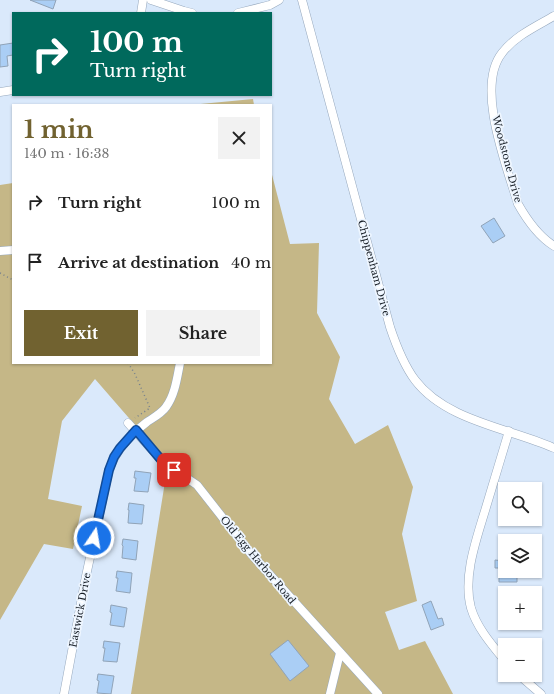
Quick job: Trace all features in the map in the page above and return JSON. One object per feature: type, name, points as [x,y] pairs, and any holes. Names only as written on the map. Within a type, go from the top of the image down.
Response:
[{"type":"street","points":[[141,12],[144,0]]},
{"type":"street","points":[[151,0],[184,12]]},
{"type":"street","points":[[242,12],[270,5],[279,0]]},
{"type":"street","name":"Chippenham Drive","points":[[302,0],[390,327],[399,352],[415,379],[437,401],[460,414],[554,448]]},
{"type":"street","name":"Woodstone Drive","points":[[554,16],[519,36],[502,54],[496,63],[491,89],[499,139],[518,204],[523,214],[538,233],[554,246]]},
{"type":"street","points":[[0,92],[12,90]]},
{"type":"street","points":[[0,251],[12,250]]},
{"type":"street","name":"Eastwick Drive","points":[[64,694],[86,576],[109,470],[117,452],[136,430],[165,409],[172,398],[180,364]]},
{"type":"street","name":"Old Egg Harbor Road","points":[[128,422],[163,462],[197,486],[252,555],[378,694]]},
{"type":"street","points":[[498,653],[488,640],[475,618],[471,608],[469,593],[471,562],[509,431]]},
{"type":"street","points":[[330,694],[340,653]]},
{"type":"street","points":[[527,682],[542,694]]},
{"type":"path","points":[[0,273],[12,279]]},
{"type":"path","points":[[128,422],[150,408],[135,374],[129,364]]},
{"type":"shaded area","points":[[253,99],[254,104],[200,104]]},
{"type":"shaded area","points":[[272,175],[290,244],[319,243],[317,313],[340,357],[329,399],[355,444],[388,425],[413,487],[402,534],[417,601],[385,612],[399,650],[425,641],[453,694],[131,694],[168,463],[95,379],[62,421],[48,499],[82,506],[73,549],[44,544],[0,620],[0,185],[12,183],[12,364],[272,364]]},
{"type":"building","points":[[30,0],[56,0],[53,9]]},
{"type":"building","points":[[12,43],[12,55],[7,56],[8,66],[0,67],[0,45]]},
{"type":"building","points":[[494,218],[505,236],[493,243],[481,226]]},
{"type":"building","points":[[135,471],[151,473],[148,492],[134,491],[136,478],[134,478]]},
{"type":"building","points":[[129,503],[144,505],[142,524],[128,523]]},
{"type":"building","points":[[123,539],[138,541],[136,560],[122,558]]},
{"type":"building","points":[[495,560],[498,560],[498,568],[495,568]]},
{"type":"building","points":[[117,571],[132,573],[130,593],[116,591],[118,578],[116,578]]},
{"type":"building","points":[[499,578],[517,578],[517,582],[499,582]]},
{"type":"building","points":[[431,601],[438,619],[442,618],[444,625],[431,630],[422,605]]},
{"type":"building","points":[[111,605],[127,608],[124,627],[110,625],[112,613],[110,612]]},
{"type":"building","points":[[288,640],[309,666],[290,681],[270,654]]},
{"type":"building","points":[[104,641],[120,643],[117,662],[103,661],[105,648],[103,648]]},
{"type":"building","points":[[98,674],[114,676],[111,694],[97,693],[99,681],[97,680]]},
{"type":"route","points":[[94,538],[109,470],[114,457],[136,430],[163,462],[174,470]]}]
